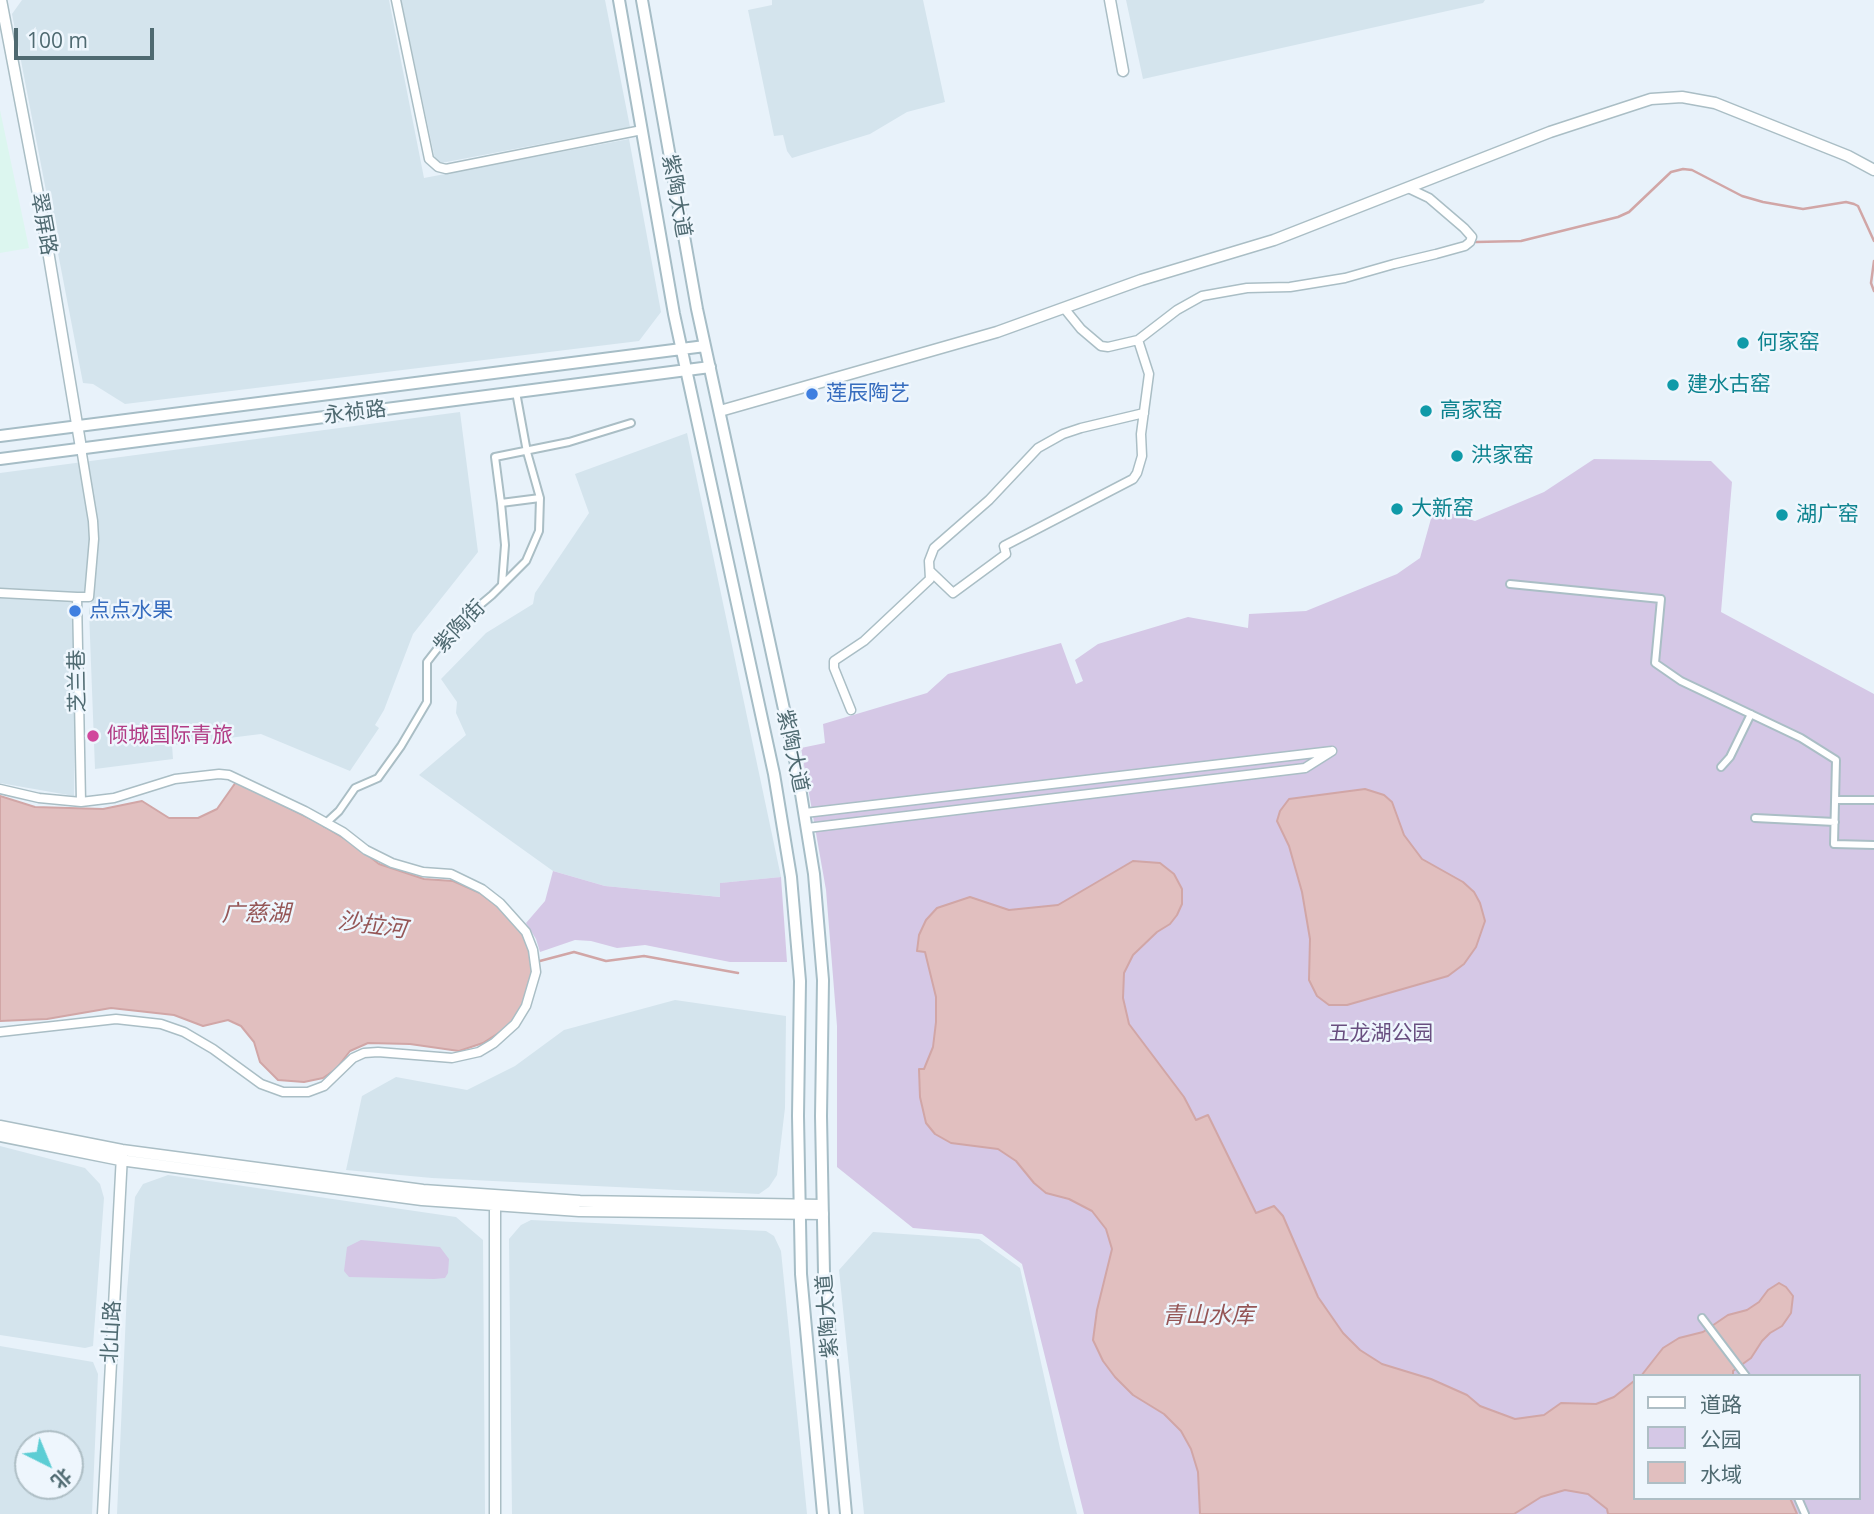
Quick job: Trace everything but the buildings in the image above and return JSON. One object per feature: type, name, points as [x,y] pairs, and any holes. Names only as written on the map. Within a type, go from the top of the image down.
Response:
[{"type":"main road","name":"紫陶大道","points":[[619,0],[682,348],[774,774],[791,877],[800,981],[798,1116],[801,1274],[823,1514]]},
{"type":"main road","name":"紫陶大道","points":[[642,0],[705,345],[805,813],[817,902],[823,980],[822,1210],[828,1330],[846,1514]]},
{"type":"main road","name":"永祯路","points":[[0,436],[705,345]]},
{"type":"main road","name":"永祯路","points":[[0,459],[710,367]]},
{"type":"street","name":"翠屏路","points":[[1,0],[42,215],[81,448]]},
{"type":"street","points":[[396,0],[429,159],[438,167],[446,169],[642,130]]},
{"type":"street","points":[[1110,0],[1123,71]]},
{"type":"street","points":[[720,411],[997,332],[1141,280],[1274,240],[1550,132],[1630,105],[1672,97],[1715,103],[1837,151],[1874,170]]},
{"type":"street","points":[[1064,308],[1081,329],[1101,346],[1108,347],[1138,340],[1177,310],[1202,296],[1247,288],[1290,287],[1345,278],[1470,242],[1472,237],[1464,228],[1429,198],[1408,188]]},
{"type":"street","points":[[930,571],[953,593],[1006,554],[1004,546],[1133,479],[1140,467],[1142,456],[1141,434],[1149,370],[1138,340]]},
{"type":"street","name":"紫陶街","points":[[326,823],[339,811],[355,788],[377,778],[401,746],[427,702],[427,662],[455,626],[526,561],[539,531],[540,498],[527,452],[516,392]]},
{"type":"street","points":[[850,710],[834,668],[834,661],[864,641],[930,579],[929,561],[934,548],[989,500],[1038,448],[1063,434],[1081,428],[1144,413]]},
{"type":"street","points":[[502,584],[505,545],[495,457],[569,442],[631,423]]},
{"type":"street","points":[[0,593],[89,597],[93,564],[93,521],[81,448]]},
{"type":"street","points":[[501,503],[540,498]]},
{"type":"street","points":[[1510,584],[1661,599],[1654,663],[1681,681],[1801,738],[1836,760],[1834,844],[1874,845]]},
{"type":"street","name":"芝兰巷","points":[[77,597],[81,802]]},
{"type":"street","points":[[1721,767],[1730,757],[1751,714]]},
{"type":"street","points":[[805,813],[1332,751],[1320,761],[1303,769],[807,828]]},
{"type":"street","points":[[0,789],[39,798],[81,802],[114,797],[175,779],[219,774],[239,779],[326,823],[366,850],[392,863],[423,872],[451,874],[482,889],[500,903],[530,941],[535,957],[535,980],[526,1006],[515,1024],[494,1043],[479,1052],[452,1059],[364,1053],[353,1058],[324,1086],[299,1093],[282,1092],[261,1084],[184,1031],[161,1024],[116,1019],[0,1032]]},
{"type":"street","points":[[1835,800],[1874,800]]},
{"type":"street","points":[[1755,818],[1835,822]]},
{"type":"street","points":[[0,1126],[121,1155]]},
{"type":"street","points":[[0,1136],[121,1155],[495,1201],[580,1201],[822,1210]]},
{"type":"street","name":"北山路","points":[[103,1514],[121,1155]]},
{"type":"street","points":[[495,1201],[495,1514]]},
{"type":"street","points":[[1702,1318],[1745,1374]]},
{"type":"shaded area","points":[[22,0],[389,0],[424,178],[629,139],[661,312],[639,341],[125,404],[93,384],[83,383],[12,14]]},
{"type":"shaded area","points":[[401,0],[605,0],[630,127],[436,164]]},
{"type":"shaded area","points":[[772,0],[923,0],[945,102],[907,112],[870,134],[792,158],[787,151],[783,135],[774,136],[748,10],[772,5]]},
{"type":"shaded area","points":[[1126,0],[1485,0],[1483,3],[1143,79]]},
{"type":"shaded area","points":[[0,110],[29,248],[0,253]]},
{"type":"shaded area","points":[[460,412],[478,552],[413,634],[384,710],[375,725],[379,728],[350,771],[261,734],[172,745],[173,759],[95,769],[89,611],[95,582],[98,539],[89,541],[87,590],[77,597],[74,796],[0,783],[0,473]]},
{"type":"shaded area","points":[[687,433],[781,877],[721,883],[721,897],[605,886],[553,871],[419,775],[466,735],[456,713],[457,702],[441,679],[486,633],[533,604],[535,593],[589,513],[575,474]]},
{"type":"shaded area","points":[[675,1000],[786,1016],[785,1108],[777,1175],[769,1187],[759,1194],[432,1178],[346,1170],[362,1096],[396,1077],[467,1090],[515,1066],[564,1030]]},
{"type":"shaded area","points":[[0,1146],[85,1168],[100,1184],[104,1198],[93,1346],[85,1348],[0,1335]]},
{"type":"shaded area","points":[[168,1175],[456,1217],[483,1240],[485,1514],[117,1514],[127,1291],[135,1197],[143,1184]]},
{"type":"shaded area","points":[[531,1220],[766,1231],[774,1236],[781,1251],[807,1514],[512,1514],[509,1239],[521,1225]]},
{"type":"shaded area","points":[[873,1232],[979,1239],[1020,1268],[1077,1514],[864,1514],[839,1270]]},
{"type":"shaded area","points":[[0,1346],[93,1362],[98,1374],[92,1514],[0,1514]]},
{"type":"green space","name":"五龙湖公园","points":[[1594,459],[1711,461],[1732,482],[1721,612],[1874,694],[1874,1514],[1084,1514],[1022,1264],[982,1234],[913,1228],[837,1167],[837,1026],[826,890],[801,748],[825,743],[823,724],[927,693],[948,674],[1061,643],[1076,684],[1083,681],[1075,660],[1098,644],[1188,617],[1248,628],[1249,614],[1306,611],[1397,574],[1420,558],[1434,508],[1475,521],[1544,492]]},
{"type":"green space","points":[[553,871],[605,886],[720,897],[720,883],[781,877],[787,962],[730,962],[645,945],[617,948],[575,940],[540,952],[526,923],[545,901]]},
{"type":"green space","points":[[361,1240],[440,1247],[449,1259],[448,1273],[445,1278],[434,1279],[349,1277],[344,1271],[347,1247]]},
{"type":"water","name":"广慈湖","points":[[236,782],[313,820],[352,843],[379,864],[424,879],[453,881],[480,893],[510,916],[534,952],[529,996],[511,1025],[483,1043],[459,1051],[410,1044],[368,1043],[350,1051],[336,1069],[323,1078],[304,1082],[278,1080],[260,1062],[254,1042],[241,1026],[228,1020],[203,1026],[174,1015],[111,1008],[47,1019],[0,1021],[0,796],[35,807],[103,809],[142,801],[169,818],[198,818],[217,809]]},
{"type":"water","points":[[1365,789],[1384,795],[1392,802],[1404,835],[1422,859],[1463,882],[1474,892],[1485,921],[1476,947],[1464,964],[1448,976],[1347,1005],[1329,1005],[1317,996],[1309,980],[1310,939],[1302,892],[1289,846],[1277,821],[1280,811],[1289,799]]},
{"type":"water","name":"青山水库","points":[[1133,861],[1160,863],[1174,874],[1182,889],[1182,904],[1177,915],[1133,955],[1124,973],[1123,998],[1129,1024],[1184,1097],[1196,1120],[1208,1115],[1256,1213],[1274,1206],[1283,1216],[1318,1297],[1343,1333],[1360,1350],[1382,1364],[1431,1379],[1467,1395],[1480,1406],[1515,1419],[1544,1415],[1561,1403],[1596,1404],[1614,1397],[1632,1383],[1632,1500],[1791,1500],[1797,1514],[1608,1514],[1607,1509],[1588,1494],[1565,1490],[1541,1497],[1514,1514],[1200,1514],[1198,1472],[1191,1449],[1181,1431],[1164,1414],[1133,1395],[1115,1377],[1103,1361],[1093,1340],[1097,1310],[1112,1249],[1106,1229],[1092,1211],[1069,1199],[1046,1193],[1016,1161],[998,1149],[951,1143],[935,1134],[926,1123],[920,1097],[919,1069],[924,1069],[933,1047],[936,997],[925,952],[917,951],[919,935],[926,920],[937,908],[970,897],[1009,910],[1058,905]]},
{"type":"water","points":[[1779,1283],[1786,1287],[1793,1296],[1791,1313],[1782,1326],[1770,1333],[1751,1358],[1733,1371],[1733,1374],[1643,1374],[1663,1348],[1679,1338],[1703,1332],[1728,1315],[1747,1310],[1759,1302],[1768,1290]]},
{"type":"waterway","points":[[1476,242],[1521,241],[1618,217],[1629,212],[1671,172],[1683,169],[1692,170],[1742,196],[1763,202],[1803,209],[1846,202],[1854,204],[1858,206],[1874,241]]},
{"type":"waterway","points":[[1874,261],[1871,283],[1874,291]]},
{"type":"waterway","name":"沙拉河","points":[[536,962],[574,952],[606,961],[644,956],[738,973]]},
{"type":"place","name":"何家窑","points":[[1743,343]]},
{"type":"place","name":"建水古窑","points":[[1673,385]]},
{"type":"place","name":"莲辰陶艺","points":[[812,394]]},
{"type":"place","name":"高家窑","points":[[1426,411]]},
{"type":"place","name":"洪家窑","points":[[1457,456]]},
{"type":"place","name":"大新窑","points":[[1397,509]]},
{"type":"place","name":"湖广窑","points":[[1782,515]]},
{"type":"place","name":"点点水果","points":[[75,611]]},
{"type":"place","name":"倾城国际青旅","points":[[93,736]]}]
